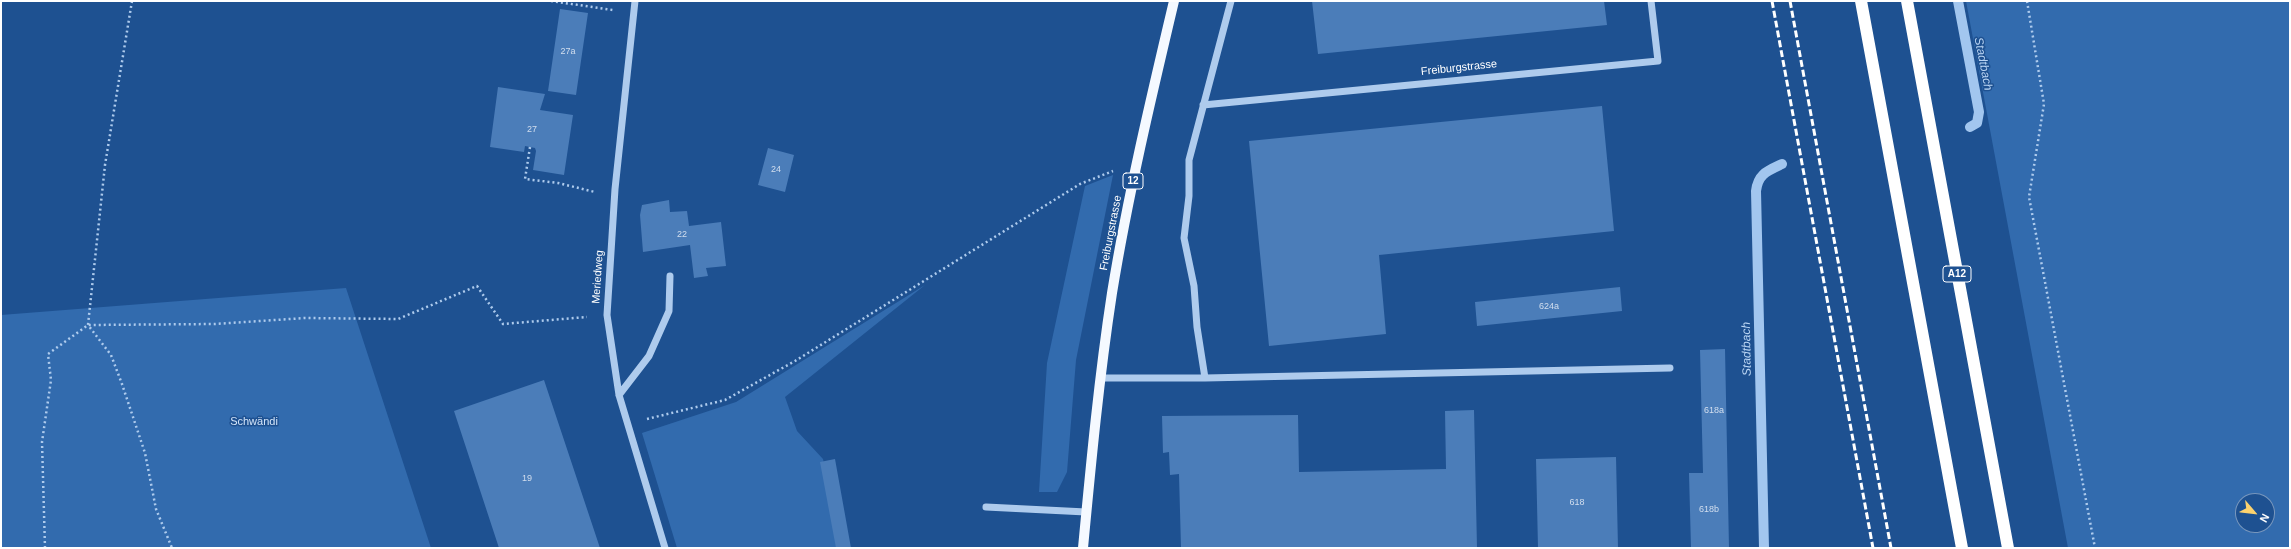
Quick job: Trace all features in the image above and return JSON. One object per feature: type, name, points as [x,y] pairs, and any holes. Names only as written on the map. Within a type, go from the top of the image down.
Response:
[{"type":"highway","points":[[1861,1],[1962,548]]},
{"type":"highway","name":"A12","points":[[1907,1],[2008,548]]},
{"type":"main road","name":"Freiburgstrasse","points":[[1083,548],[1100,378],[1114,286],[1137,161],[1174,1]]},
{"type":"street","name":"Meriedweg","points":[[635,1],[615,189],[607,315],[619,396],[665,548]]},
{"type":"street","points":[[1205,378],[1197,326],[1194,286],[1184,238],[1189,196],[1189,160],[1231,1]]},
{"type":"street","name":"Freiburgstrasse","points":[[1203,105],[1658,61],[1651,1]]},
{"type":"street","points":[[619,396],[649,356],[669,311],[670,276]]},
{"type":"street","points":[[1100,378],[1205,378],[1670,368]]},
{"type":"street","points":[[986,508],[1086,512]]},
{"type":"path","points":[[132,1],[105,165],[88,325],[111,355],[122,384],[145,453],[156,509],[172,548]]},
{"type":"path","points":[[552,1],[633,13]]},
{"type":"path","points":[[2027,1],[2044,104],[2029,197],[2095,548]]},
{"type":"path","points":[[530,147],[525,179],[558,183],[598,193]]},
{"type":"path","points":[[628,424],[725,400],[795,361],[1080,184],[1137,161]]},
{"type":"path","points":[[45,548],[42,442],[51,380],[48,354],[88,325],[215,324],[305,318],[398,319],[477,286],[503,324],[590,316]]},
{"type":"green space","points":[[1966,1],[2290,1],[2290,548],[2068,548]]},
{"type":"green space","points":[[1113,175],[1076,360],[1067,472],[1057,492],[1039,492],[1047,363],[1085,186]]},
{"type":"green space","points":[[925,285],[785,397],[797,431],[823,459],[842,548],[677,548],[642,433],[736,402]]},
{"type":"green space","name":"Schwändi","points":[[346,288],[431,548],[1,548],[1,315]]},
{"type":"building","points":[[1312,1],[1604,1],[1607,25],[1318,54]]},
{"type":"building","points":[[560,9],[588,13],[576,95],[548,91]]},
{"type":"building","points":[[498,87],[545,94],[540,110],[573,115],[564,175],[533,170],[536,151],[535,148],[525,146],[524,152],[490,147]]},
{"type":"building","points":[[1602,106],[1614,231],[1379,255],[1386,334],[1269,346],[1249,141]]},
{"type":"building","points":[[768,148],[794,155],[785,192],[758,185]]},
{"type":"building","points":[[669,200],[670,212],[687,211],[689,226],[721,222],[726,266],[706,268],[708,276],[694,278],[690,245],[643,252],[640,215],[642,205]]},
{"type":"building","points":[[1620,287],[1622,311],[1477,326],[1475,302]]},
{"type":"building","points":[[1725,349],[1729,548],[1691,548],[1689,473],[1703,473],[1700,350]]},
{"type":"building","points":[[544,380],[600,548],[499,548],[454,411]]},
{"type":"building","points":[[1474,410],[1477,548],[1181,548],[1179,474],[1170,475],[1169,452],[1163,453],[1162,416],[1298,415],[1299,472],[1446,469],[1445,411]]},
{"type":"building","points":[[1616,457],[1618,548],[1538,548],[1536,459]]},
{"type":"building","points":[[835,459],[851,548],[836,548],[820,462]]},
{"type":"waterway","name":"Stadtbach","points":[[1958,1],[1979,112],[1977,123],[1970,127]]},
{"type":"waterway","name":"Stadtbach","points":[[1764,548],[1756,191],[1761,177],[1768,171],[1782,164]]},
{"type":"railway","points":[[1772,1],[1873,548]]},
{"type":"railway","points":[[1790,1],[1891,548]]}]
